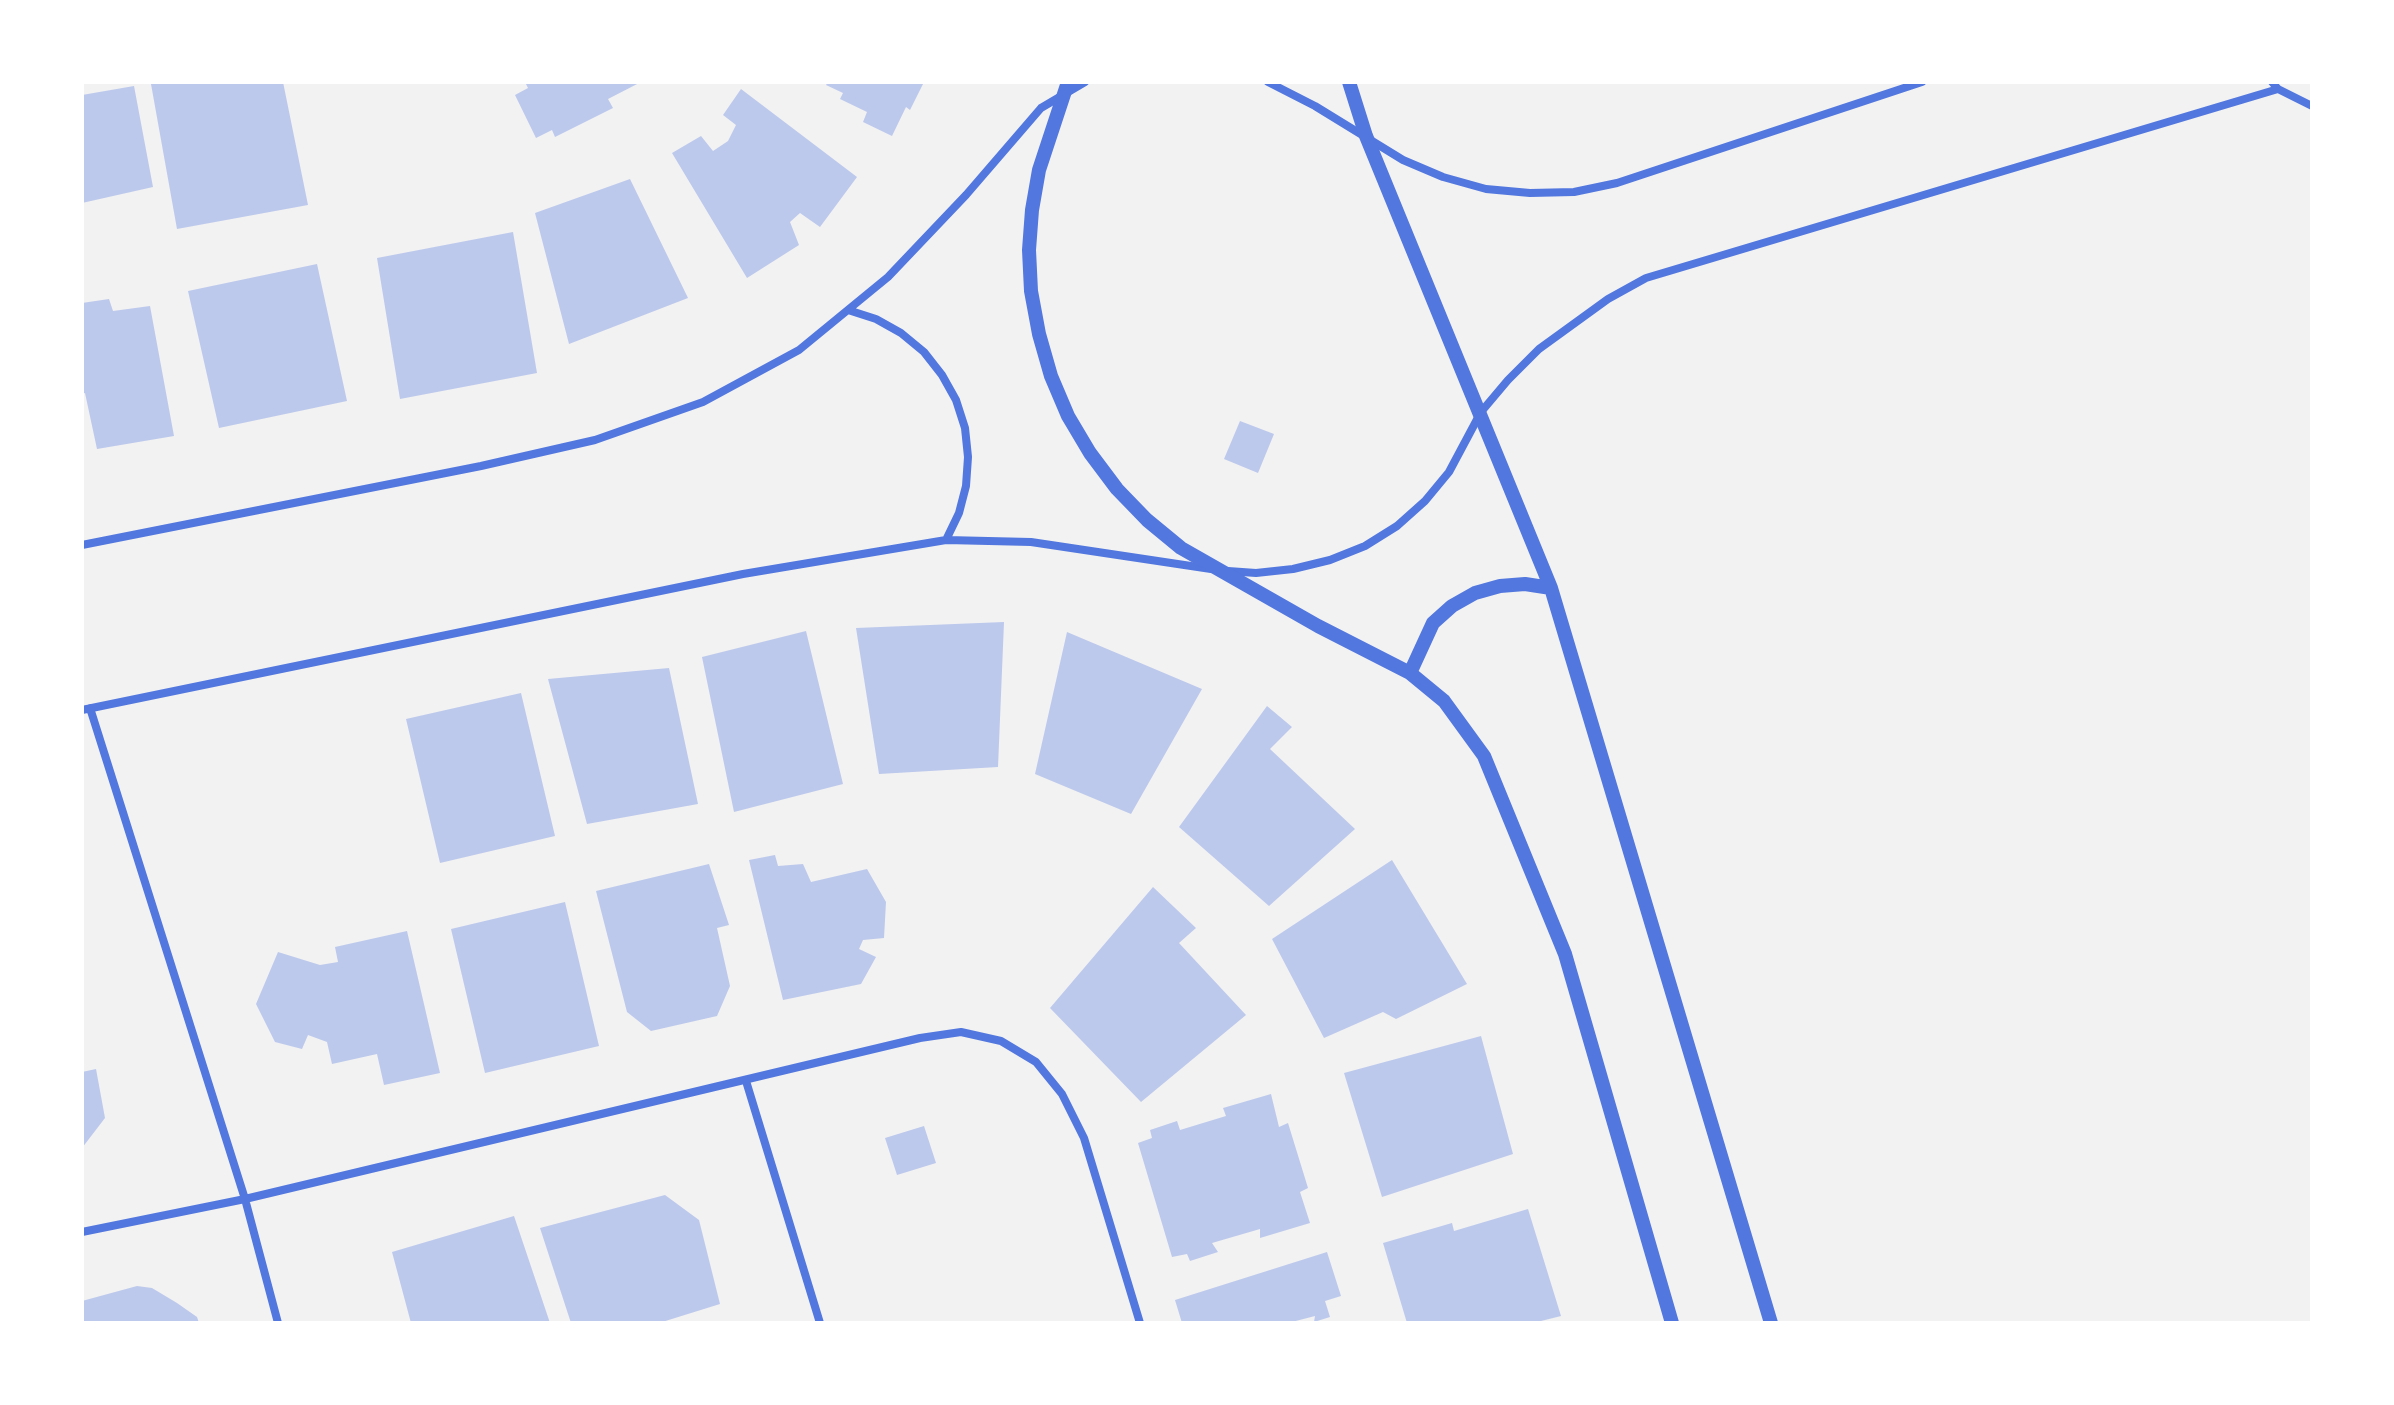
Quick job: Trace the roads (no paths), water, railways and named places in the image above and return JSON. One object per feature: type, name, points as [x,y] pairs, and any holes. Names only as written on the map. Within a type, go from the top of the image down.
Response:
[{"type":"street","points":[[82,545],[481,466],[595,440],[703,402],[799,350],[888,277],[1041,108],[1066,88],[1085,82]]},
{"type":"street","points":[[1268,82],[1403,160],[1443,177],[1486,189],[1530,193],[1574,192],[1617,183],[1922,82]]},
{"type":"street","points":[[1349,82],[1366,136],[1551,588],[1771,1323]]},
{"type":"street","points":[[278,1323],[245,1199],[86,709],[743,574],[946,540],[1031,542],[1256,573],[1293,569],[1330,560],[1365,546],[1397,526],[1425,501],[1449,472],[1481,412],[1508,380],[1550,340],[1608,299],[1646,278],[2275,85],[2312,106]]},
{"type":"street","points":[[1066,88],[1039,170],[1029,250],[1036,320],[1051,376],[1068,416],[1117,489],[1147,520],[1181,548],[1318,626],[1410,673],[1444,701],[1484,756],[1565,954],[1672,1323]]},
{"type":"street","points":[[848,310],[876,319],[901,333],[933,363],[956,400],[966,442],[966,486],[959,513],[946,540]]},
{"type":"street","points":[[1410,673],[1433,623],[1452,606],[1475,593],[1500,586],[1525,584],[1551,588]]},
{"type":"street","points":[[82,1232],[245,1199],[920,1038],[961,1032],[1001,1041],[1036,1062],[1062,1094],[1084,1138],[1140,1323]]},
{"type":"street","points":[[746,1081],[820,1323]]}]
